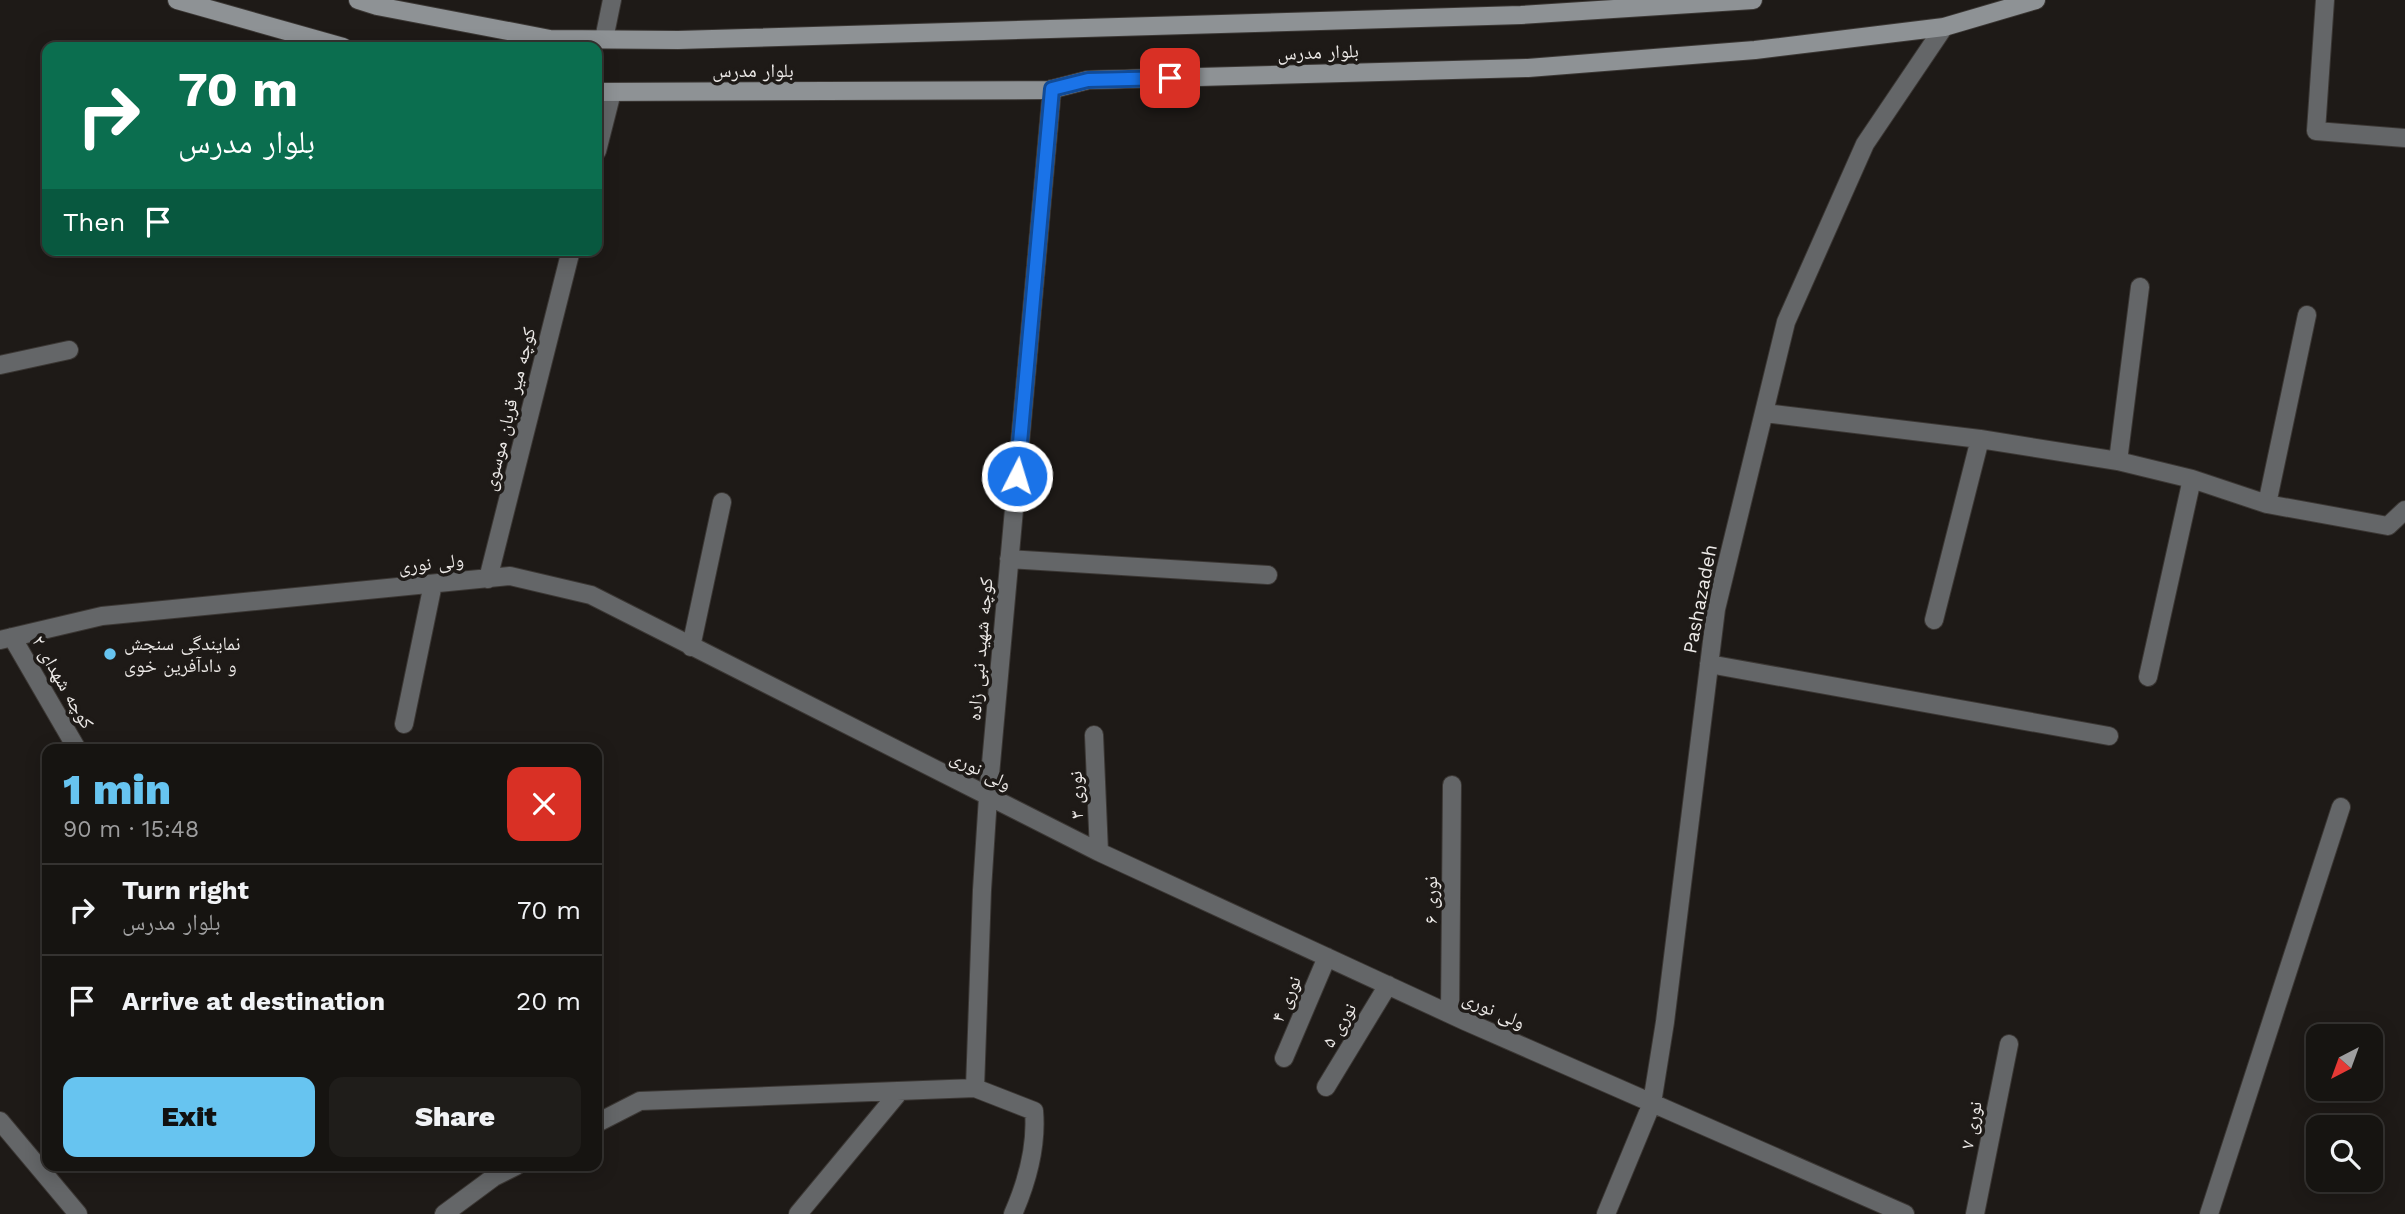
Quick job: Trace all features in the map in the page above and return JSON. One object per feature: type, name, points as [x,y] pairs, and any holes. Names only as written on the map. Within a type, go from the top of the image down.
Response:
[{"type":"main road","points":[[177,0],[325,42]]},
{"type":"main road","name":"بلوار مدرس","points":[[358,0],[550,39],[678,40],[1507,15],[1753,0]]},
{"type":"main road","name":"بلوار مدرس","points":[[604,92],[1052,89],[1088,80],[1528,68],[1755,50],[1944,27],[2036,0]]},
{"type":"street","points":[[604,39],[612,0]]},
{"type":"street","points":[[2325,0],[2316,131],[2405,138]]},
{"type":"street","name":"Pashazadeh","points":[[1606,1214],[1652,1103],[1665,1022],[1716,609],[1786,322],[1865,144],[1944,27]]},
{"type":"street","name":"کوچه شهید نبی زاده","points":[[975,1088],[988,797],[1052,89]]},
{"type":"street","name":"کوچه میر قربان موسوی","points":[[488,579],[569,256]]},
{"type":"street","points":[[2118,461],[2140,287]]},
{"type":"street","points":[[2267,504],[2307,315]]},
{"type":"street","points":[[0,365],[69,351]]},
{"type":"street","points":[[1765,413],[1979,439],[2118,461],[2192,479],[2267,504],[2388,526],[2405,510]]},
{"type":"street","points":[[1934,620],[1979,439]]},
{"type":"street","points":[[2148,677],[2192,479]]},
{"type":"street","points":[[691,647],[722,502]]},
{"type":"street","points":[[1009,559],[1268,575]]},
{"type":"street","name":"ولی نوری","points":[[6,638],[102,616],[510,576],[591,595],[1099,852],[1451,1014],[1905,1214]]},
{"type":"street","points":[[404,724],[433,584]]},
{"type":"street","name":"کوچه شهدای ۲","points":[[6,638],[74,744]]},
{"type":"street","points":[[1709,664],[2109,736]]},
{"type":"street","name":"نوری ۳","points":[[1094,736],[1099,852]]},
{"type":"street","name":"نوری ۶","points":[[1451,1014],[1452,785]]},
{"type":"street","points":[[2209,1214],[2341,807]]},
{"type":"street","name":"نوری ۴","points":[[1284,1058],[1327,957]]},
{"type":"street","name":"نوری ۵","points":[[1326,1087],[1388,985]]},
{"type":"street","name":"نوری ۷","points":[[1975,1214],[2009,1044]]},
{"type":"street","points":[[602,1120],[640,1101],[975,1088],[1034,1111],[1036,1136],[1020,1198],[1013,1214]]},
{"type":"street","points":[[798,1214],[900,1091]]},
{"type":"street","points":[[0,1121],[78,1214]]},
{"type":"street","points":[[444,1214],[506,1171]]},
{"type":"place","name":"نمایندگی سنجش و دادآفرین خوی","points":[[110,654]]},
{"type":"route","points":[[1017,476],[1052,89],[1088,80],[1170,78]]}]
